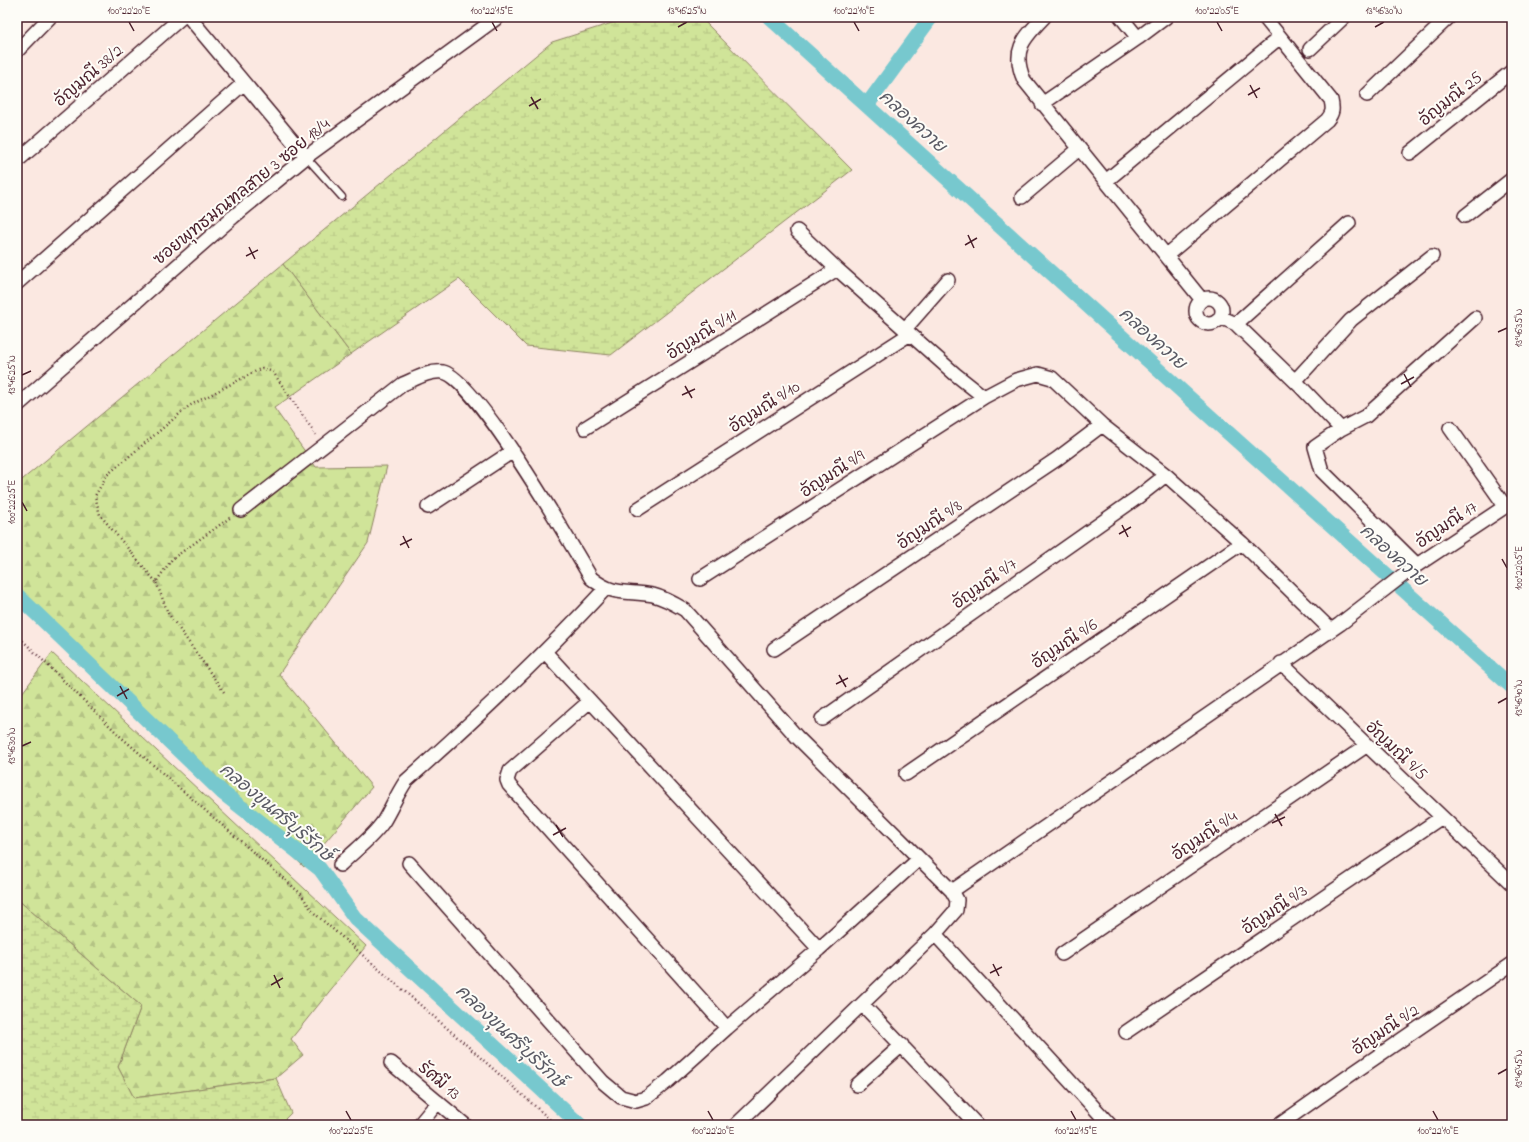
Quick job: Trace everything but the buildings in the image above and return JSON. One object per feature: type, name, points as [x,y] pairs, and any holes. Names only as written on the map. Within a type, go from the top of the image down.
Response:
[{"type":"street","points":[[17,51],[50,17]]},
{"type":"street","name":"อัญมณี 38/2","points":[[17,161],[182,17]]},
{"type":"street","points":[[189,17],[306,157]]},
{"type":"street","name":"ซอยพุทธมณฑลสาย 3 ซอย 18/4","points":[[17,406],[233,217],[306,157],[498,17]]},
{"type":"street","points":[[1044,17],[1026,37],[1019,53],[1018,67],[1024,80],[1202,300]]},
{"type":"street","points":[[1121,17],[1138,38]]},
{"type":"street","points":[[1042,104],[1166,17]]},
{"type":"street","points":[[1166,256],[1327,120],[1332,114],[1331,100],[1264,17]]},
{"type":"street","points":[[1310,49],[1344,17]]},
{"type":"street","points":[[1367,95],[1449,17]]},
{"type":"street","points":[[1106,182],[1280,37]]},
{"type":"street","name":"อัญมณี 25","points":[[1410,153],[1512,71]]},
{"type":"street","points":[[17,283],[244,83]]},
{"type":"street","points":[[1022,197],[1079,149]]},
{"type":"street","points":[[1465,216],[1512,179]]},
{"type":"street","points":[[1236,324],[1349,223]]},
{"type":"street","points":[[797,231],[837,270],[984,397]]},
{"type":"street","points":[[1295,381],[1351,320],[1432,256]]},
{"type":"street","name":"อัญมณี 9/11","points":[[585,428],[837,270]]},
{"type":"street","name":"อัญมณี 9/10","points":[[638,509],[908,331],[948,280]]},
{"type":"street","points":[[1210,298],[1218,301],[1222,308],[1220,317],[1218,320],[1209,324],[1201,321],[1196,314],[1197,306],[1202,300],[1210,298]]},
{"type":"street","points":[[1220,317],[1236,324],[1295,381],[1341,429]]},
{"type":"street","points":[[1417,565],[1322,471],[1315,447],[1341,429],[1366,416],[1475,318]]},
{"type":"street","points":[[241,510],[324,447],[403,384],[419,377],[444,372],[460,383],[482,408],[513,451],[591,578],[606,588],[653,595],[669,601],[685,610],[797,737],[952,891],[957,900],[956,910],[936,934],[736,1125]]},
{"type":"street","name":"อัญมณี 9/9","points":[[700,579],[984,397],[1016,380],[1038,374],[1052,378],[1102,426],[1166,475],[1335,626]]},
{"type":"street","name":"อัญมณี 9/8","points":[[774,649],[1051,464],[1102,426]]},
{"type":"street","points":[[1450,428],[1508,504]]},
{"type":"street","points":[[428,507],[513,451]]},
{"type":"street","name":"อัญมณี 9/7","points":[[822,719],[1138,497],[1166,475]]},
{"type":"street","name":"อัญมณี 17","points":[[952,891],[1335,626],[1417,565],[1508,504]]},
{"type":"street","name":"อัญมณี 9/6","points":[[906,774],[1242,543]]},
{"type":"street","points":[[340,864],[381,824],[394,803],[399,790],[406,781],[545,652],[606,588]]},
{"type":"street","points":[[545,652],[819,949]]},
{"type":"street","name":"อัญมณี 9/5","points":[[1281,663],[1366,746],[1442,816],[1509,881]]},
{"type":"street","points":[[590,701],[510,771],[507,780],[509,785],[726,1028]]},
{"type":"street","name":"อัญมณี 9/4","points":[[1062,954],[1366,746]]},
{"type":"street","name":"อัญมณี 9/3","points":[[1126,1032],[1442,816]]},
{"type":"street","points":[[409,863],[603,1082],[622,1097],[636,1101],[646,1098],[668,1081],[726,1028],[819,949],[919,859]]},
{"type":"street","points":[[936,934],[1108,1124]]},
{"type":"street","name":"อัญมณี 9/2","points":[[1279,1125],[1359,1068],[1512,964]]},
{"type":"street","points":[[862,1004],[977,1125]]},
{"type":"street","points":[[856,1085],[902,1045]]},
{"type":"street","name":"รัศมี 13","points":[[391,1062],[465,1125]]},
{"type":"street","points":[[419,1125],[438,1102]]},
{"type":"lane","points":[[306,157],[342,197]]},
{"type":"path","points":[[224,692],[168,613],[156,582],[100,515],[95,496],[107,475],[190,406],[262,368],[273,372],[324,447]]},
{"type":"path","points":[[156,582],[172,559],[241,510]]},
{"type":"path","points":[[17,635],[121,737],[300,893],[313,912],[556,1125]]},
{"type":"green space","points":[[631,17],[700,17],[852,170],[611,355],[526,346],[459,279],[351,354],[283,264],[552,42]]},
{"type":"green space","points":[[283,264],[351,354],[274,408],[316,467],[387,466],[368,543],[279,674],[372,787],[304,867],[17,587],[17,484]]},
{"type":"green space","points":[[52,653],[366,946],[291,1039],[303,1055],[276,1078],[134,1098],[118,1067],[141,1006],[17,899],[17,700]]},
{"type":"green space","points":[[17,899],[141,1006],[118,1067],[134,1098],[276,1078],[291,1113],[279,1125],[17,1125]]},
{"type":"waterway","name":"คลองควาย","points":[[769,17],[1195,403],[1512,687]]},
{"type":"waterway","points":[[867,105],[931,17]]},
{"type":"waterway","name":"คลองขุนศรีบุรีรักษ์","points":[[17,595],[223,793],[320,869],[355,918],[580,1125]]}]
